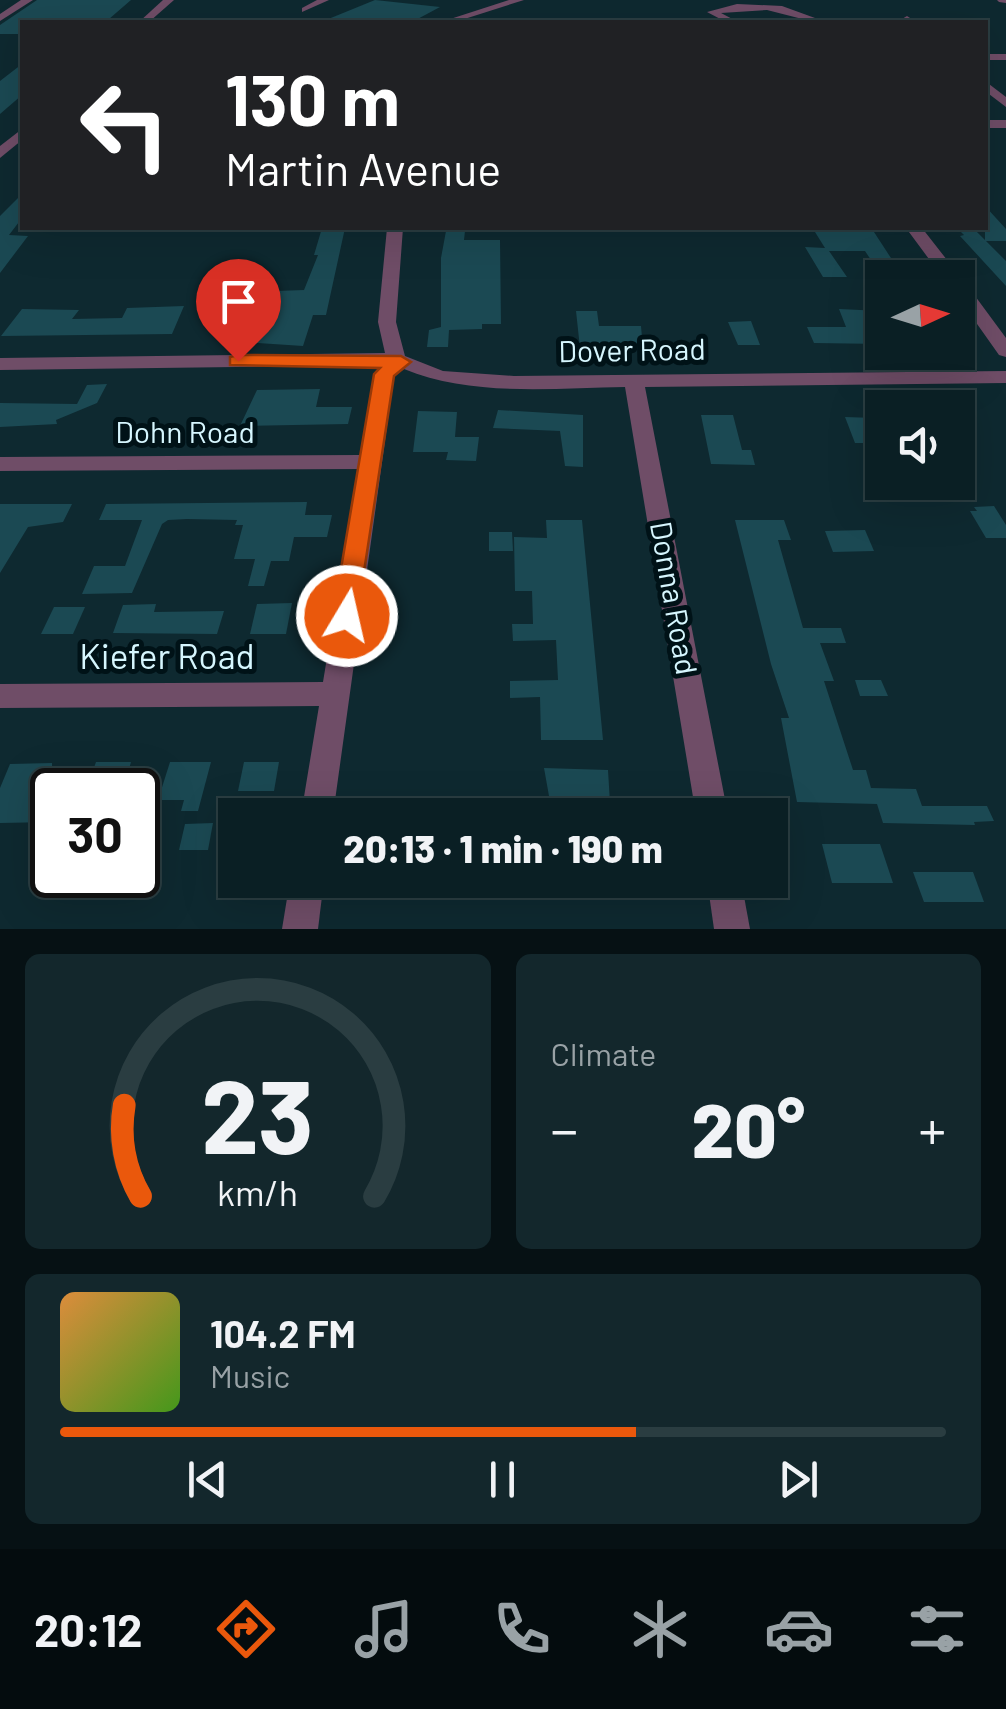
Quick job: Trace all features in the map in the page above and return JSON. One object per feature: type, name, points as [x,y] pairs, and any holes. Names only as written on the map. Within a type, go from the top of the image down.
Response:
[{"type":"street","points":[[0,18],[28,0]]},
{"type":"street","points":[[146,20],[168,0]]},
{"type":"street","points":[[304,10],[324,0]]},
{"type":"street","points":[[453,20],[518,0]]},
{"type":"street","points":[[729,20],[712,12],[740,8],[780,11],[814,20]]},
{"type":"street","points":[[0,154],[20,135]]},
{"type":"street","points":[[320,798],[384,374],[398,360],[387,322],[395,230]]},
{"type":"street","points":[[916,230],[938,260]]},
{"type":"street","points":[[975,309],[1006,350]]},
{"type":"street","name":"Dover Road","points":[[0,364],[398,360],[440,377],[482,382],[1006,377]]},
{"type":"street","name":"Donna Road","points":[[634,382],[709,798]]},
{"type":"street","name":"Dohn Road","points":[[0,464],[371,462]]},
{"type":"street","name":"Kiefer Road","points":[[0,696],[335,694]]},
{"type":"street","points":[[300,929],[304,898]]},
{"type":"street","points":[[727,898],[732,929]]},
{"type":"building","points":[[37,0],[131,0],[109,19],[20,20],[20,34],[0,34],[0,25]]},
{"type":"building","points":[[375,0],[440,7],[416,20],[326,20]]},
{"type":"building","points":[[20,66],[20,97],[0,114],[0,81]]},
{"type":"building","points":[[20,196],[20,221],[9,235],[28,236],[0,273],[0,216]]},
{"type":"building","points":[[988,209],[1006,229],[1006,241],[986,241],[1006,261],[1006,286],[960,236],[964,235],[960,231],[975,230],[985,240]]},
{"type":"building","points":[[321,230],[345,230],[326,315],[313,315],[303,346],[241,342],[256,304],[274,298],[276,291],[304,290],[318,255],[314,255]]},
{"type":"building","points":[[446,231],[465,231],[464,240],[500,240],[501,324],[449,330],[448,347],[427,347],[429,330],[441,327],[441,258]]},
{"type":"building","points":[[815,232],[874,232],[892,260],[871,260],[865,251],[829,251],[847,277],[823,277],[805,247],[825,248]]},
{"type":"building","points":[[184,306],[172,334],[1,336],[22,309],[79,310],[72,319],[122,318],[127,308]]},
{"type":"building","points":[[839,309],[865,310],[865,344],[814,343],[807,327],[846,327]]},
{"type":"building","points":[[576,311],[597,311],[599,326],[641,326],[643,349],[580,348]]},
{"type":"building","points":[[751,321],[760,345],[738,345],[728,322]]},
{"type":"building","points":[[107,384],[97,403],[56,420],[57,424],[0,427],[0,403],[77,404],[87,385]]},
{"type":"building","points":[[320,389],[316,407],[352,407],[348,424],[240,426],[257,390]]},
{"type":"building","points":[[498,410],[583,415],[583,467],[565,466],[560,431],[493,428]]},
{"type":"building","points":[[418,411],[457,412],[455,437],[479,437],[476,461],[446,460],[448,452],[413,452]]},
{"type":"building","points":[[701,415],[733,415],[742,450],[751,450],[755,465],[711,464]]},
{"type":"building","points":[[845,417],[865,418],[865,443],[855,443]]},
{"type":"building","points":[[307,502],[305,515],[332,515],[327,537],[294,537],[289,561],[271,561],[264,586],[248,586],[255,559],[234,559],[243,525],[235,525],[237,520],[187,519],[162,524],[132,593],[82,594],[94,566],[125,566],[142,520],[99,520],[106,504]]},
{"type":"building","points":[[0,504],[72,504],[63,522],[28,527],[0,573]]},
{"type":"building","points":[[994,506],[1006,525],[1006,538],[986,538],[970,511],[977,511],[974,507]]},
{"type":"building","points":[[546,520],[582,520],[603,740],[541,740],[540,697],[510,698],[510,681],[558,680],[556,640],[513,641],[512,624],[533,624],[532,591],[515,591],[514,537],[547,538]]},
{"type":"building","points":[[735,520],[784,520],[791,540],[778,540],[803,628],[841,628],[846,643],[820,643],[834,681],[824,681],[853,770],[866,770],[871,788],[916,789],[922,806],[987,806],[994,821],[974,822],[975,825],[883,823],[877,804],[797,802],[781,718],[789,718],[771,664]]},
{"type":"building","points":[[865,530],[874,551],[833,552],[825,531]]},
{"type":"building","points":[[489,532],[512,532],[513,551],[489,551]]},
{"type":"building","points":[[292,603],[286,634],[250,634],[257,604]]},
{"type":"building","points":[[156,604],[154,612],[224,611],[217,634],[113,633],[123,605]]},
{"type":"building","points":[[54,607],[85,607],[73,634],[41,634]]},
{"type":"building","points":[[855,680],[881,680],[888,696],[860,696]]},
{"type":"building","points":[[96,762],[131,762],[129,768],[94,768]]},
{"type":"building","points":[[170,762],[211,762],[198,811],[181,811],[184,800],[160,800]]},
{"type":"building","points":[[244,762],[279,762],[274,791],[238,791]]},
{"type":"building","points":[[52,763],[52,768],[30,768],[30,822],[0,823],[0,788],[10,764]]},
{"type":"building","points":[[544,768],[608,770],[610,798],[549,796]]},
{"type":"building","points":[[213,823],[208,850],[179,850],[185,824]]},
{"type":"building","points":[[822,844],[880,844],[893,883],[832,883]]},
{"type":"building","points":[[913,872],[973,872],[984,902],[924,902]]},
{"type":"route","points":[[238,361],[401,362],[384,374],[347,616]]}]
